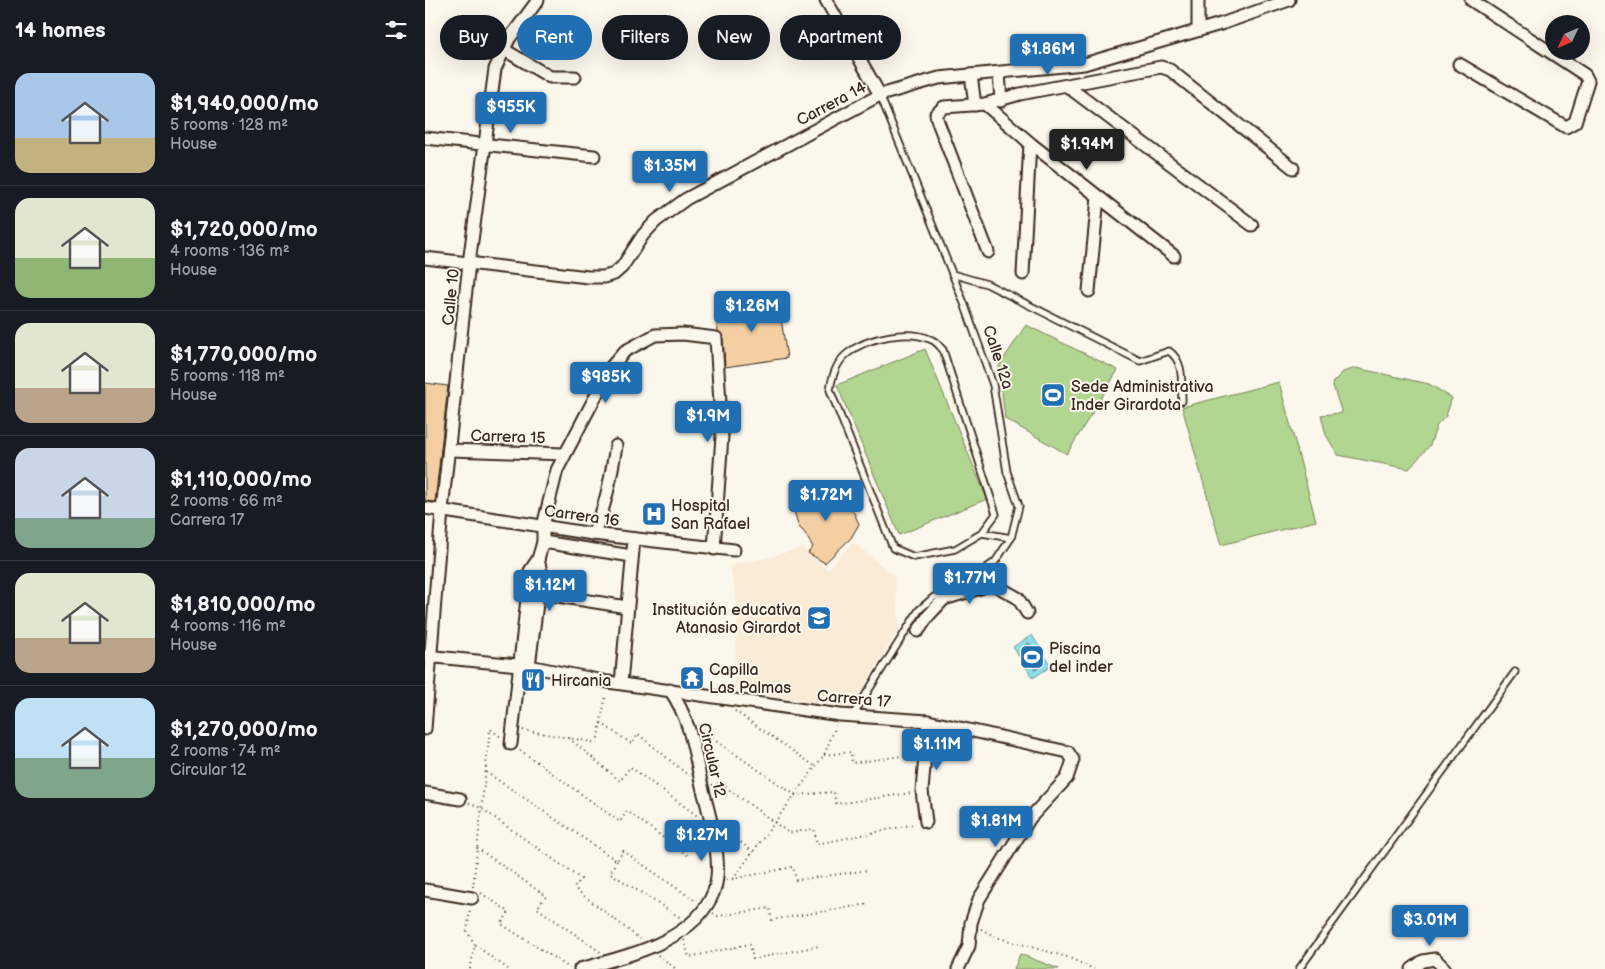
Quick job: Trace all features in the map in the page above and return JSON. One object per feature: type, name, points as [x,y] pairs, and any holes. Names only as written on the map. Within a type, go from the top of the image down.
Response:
[{"type":"street","name":"Calle 10","points":[[507,43],[538,0]]},
{"type":"street","name":"Calle 12a","points":[[826,0],[880,95]]},
{"type":"street","points":[[1198,0],[1198,30]]},
{"type":"street","name":"Carrera 14","points":[[425,258],[589,277],[604,277],[615,274],[623,267],[643,235],[678,204],[880,95],[939,78],[1084,64],[1198,30],[1289,0]]},
{"type":"street","points":[[1459,64],[1566,127],[1575,122],[1588,81],[1585,75],[1471,0]]},
{"type":"street","points":[[507,51],[550,77],[575,77]]},
{"type":"street","name":"Calle 10","points":[[425,730],[429,657],[469,263],[484,144],[495,69],[499,60]]},
{"type":"street","points":[[988,252],[936,114],[944,107],[1001,101],[1020,94],[1112,78],[1149,68],[1161,67],[1170,70],[1293,168]]},
{"type":"street","points":[[999,72],[1001,101]]},
{"type":"street","points":[[971,75],[980,104],[1174,256]]},
{"type":"street","points":[[1067,86],[1252,225]]},
{"type":"street","points":[[425,138],[594,156]]},
{"type":"street","points":[[1023,274],[1029,143]]},
{"type":"street","points":[[1089,291],[1098,197]]},
{"type":"street","points":[[524,666],[530,571],[538,559],[543,542],[543,526],[557,470],[611,367],[625,351],[655,336],[683,334],[716,338],[722,436],[714,549]]},
{"type":"street","points":[[593,534],[599,522],[610,481],[616,446]]},
{"type":"street","name":"Carrera 15","points":[[450,450],[564,454]]},
{"type":"street","name":"Carrera 16","points":[[425,508],[593,534],[734,550]]},
{"type":"street","points":[[621,683],[634,538]]},
{"type":"street","points":[[543,542],[632,556]]},
{"type":"street","points":[[511,744],[524,666],[539,594],[541,572],[538,559]]},
{"type":"street","points":[[921,632],[929,614],[944,599],[993,584],[1018,598],[1027,613]]},
{"type":"street","points":[[539,594],[627,607]]},
{"type":"street","name":"Carrera 17","points":[[429,657],[524,666],[608,682],[840,715],[928,721],[1068,752],[1073,760],[1072,768],[1067,778],[1030,818],[979,899],[971,923]]},
{"type":"street","name":"Circular 12","points":[[580,969],[612,960],[669,939],[705,908],[714,891],[713,828],[688,721],[671,690]]},
{"type":"street","points":[[926,822],[922,791],[928,721]]},
{"type":"street","points":[[425,793],[460,799]]},
{"type":"street","points":[[425,890],[473,892]]},
{"type":"street","points":[[958,969],[969,946],[971,923]]},
{"type":"street","points":[[1412,969],[1423,961],[1435,960],[1445,969]]},
{"type":"lane","name":"Calle 12a","points":[[853,716],[919,610],[934,598],[965,583],[984,571],[1004,550],[1011,538],[1019,506],[1007,472],[993,385],[952,274],[880,95]]},
{"type":"lane","points":[[952,274],[987,284],[1140,360],[1169,351],[1176,356],[1181,368],[1181,401]]},
{"type":"lane","points":[[983,533],[996,514],[943,350],[934,340],[913,334],[879,338],[848,353],[832,373],[830,390],[893,548],[914,557],[955,549],[983,533],[1011,538]]},
{"type":"lane","points":[[908,625],[921,632]]},
{"type":"lane","points":[[1299,969],[1515,672]]},
{"type":"path","points":[[514,729],[597,743],[608,682]]},
{"type":"path","points":[[728,706],[816,767]]},
{"type":"path","points":[[733,879],[824,755],[840,715]]},
{"type":"path","points":[[688,721],[795,795],[834,792],[836,804],[922,791]]},
{"type":"path","points":[[601,723],[632,744],[638,734],[702,787],[719,783],[789,833],[814,829],[817,844],[926,822]]},
{"type":"path","points":[[508,969],[475,945],[467,931],[473,892],[490,729],[620,822],[627,811],[690,858]]},
{"type":"path","points":[[569,738],[620,781],[630,767],[713,828],[726,831],[753,852]]},
{"type":"path","points":[[824,755],[851,752],[852,763],[925,752]]},
{"type":"path","points":[[486,772],[617,861]]},
{"type":"path","points":[[481,808],[581,879],[574,888],[635,934],[647,947],[676,969]]},
{"type":"path","points":[[477,848],[546,896],[537,908],[612,960]]},
{"type":"path","points":[[819,946],[753,959],[750,944],[689,957],[685,927],[610,873],[623,851],[718,916],[770,908],[772,920],[868,904]]},
{"type":"path","points":[[715,882],[793,867],[796,880],[869,870]]},
{"type":"path","points":[[473,892],[509,912],[501,924],[571,969]]},
{"type":"path","points":[[971,923],[996,937],[1067,957],[1094,969]]},
{"type":"path","points":[[470,969],[475,945]]},
{"type":"shaded area","name":"Institución educativa Atanasio Girardot","points":[[853,542],[894,576],[900,627],[850,709],[734,689],[738,609],[730,565],[754,561],[802,548],[828,570]]},
{"type":"green space","name":"Sede Administrativa Inder Girardota","points":[[1026,325],[1118,370],[1067,454],[1005,419],[999,366]]},
{"type":"green space","points":[[925,349],[987,499],[899,535],[837,385]]},
{"type":"green space","points":[[1356,368],[1429,384],[1452,398],[1446,416],[1437,425],[1430,445],[1409,469],[1338,455],[1326,435],[1321,415],[1342,413],[1332,383],[1343,372]]},
{"type":"green space","points":[[1279,382],[1316,521],[1221,545],[1182,407]]},
{"type":"green space","points":[[1020,954],[1059,969],[1014,969]]},
{"type":"water","name":"Piscina del inder","points":[[1032,635],[1051,666],[1033,678],[1013,647]]},
{"type":"building","points":[[778,299],[787,358],[725,367],[723,338],[718,331],[715,310]]},
{"type":"building","points":[[425,383],[448,386],[435,502],[425,501]]},
{"type":"building","points":[[810,482],[834,485],[834,499],[845,503],[854,513],[859,524],[851,538],[825,563],[808,553],[813,547],[799,527],[794,511],[817,508],[809,498]]},
{"type":"place","name":"Sede Administrativa Inder Girardota","points":[[1053,395]]},
{"type":"place","name":"Hospital San Rafael","points":[[654,514]]},
{"type":"place","name":"Institución educativa Atanasio Girardot","points":[[819,618]]},
{"type":"place","name":"Piscina del inder","points":[[1032,657]]},
{"type":"place","name":"Capilla Las Palmas","points":[[692,678]]},
{"type":"place","name":"Hircania","points":[[533,680]]}]
